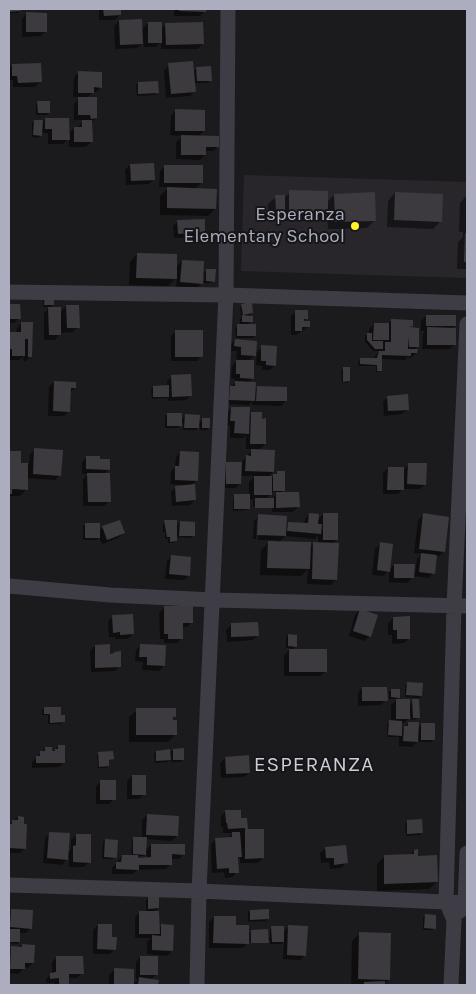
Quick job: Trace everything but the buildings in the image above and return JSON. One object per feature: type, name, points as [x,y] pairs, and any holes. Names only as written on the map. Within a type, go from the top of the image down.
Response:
[{"type":"street","points":[[197,985],[199,891],[226,295],[228,9]]},
{"type":"street","points":[[9,292],[226,295],[467,303]]},
{"type":"street","points":[[451,985],[454,920],[446,902],[461,606],[467,324]]},
{"type":"street","points":[[9,586],[110,595],[213,600],[461,606]]},
{"type":"street","points":[[454,920],[466,903],[467,853]]},
{"type":"street","points":[[9,885],[466,903]]},
{"type":"shaded area","name":"Esperanza Elementary School","points":[[244,175],[467,182],[467,278],[241,271]]},
{"type":"place","name":"Esperanza Elementary School","points":[[355,226]]},
{"type":"district","name":"ESPERANZA","points":[[314,765]]}]
